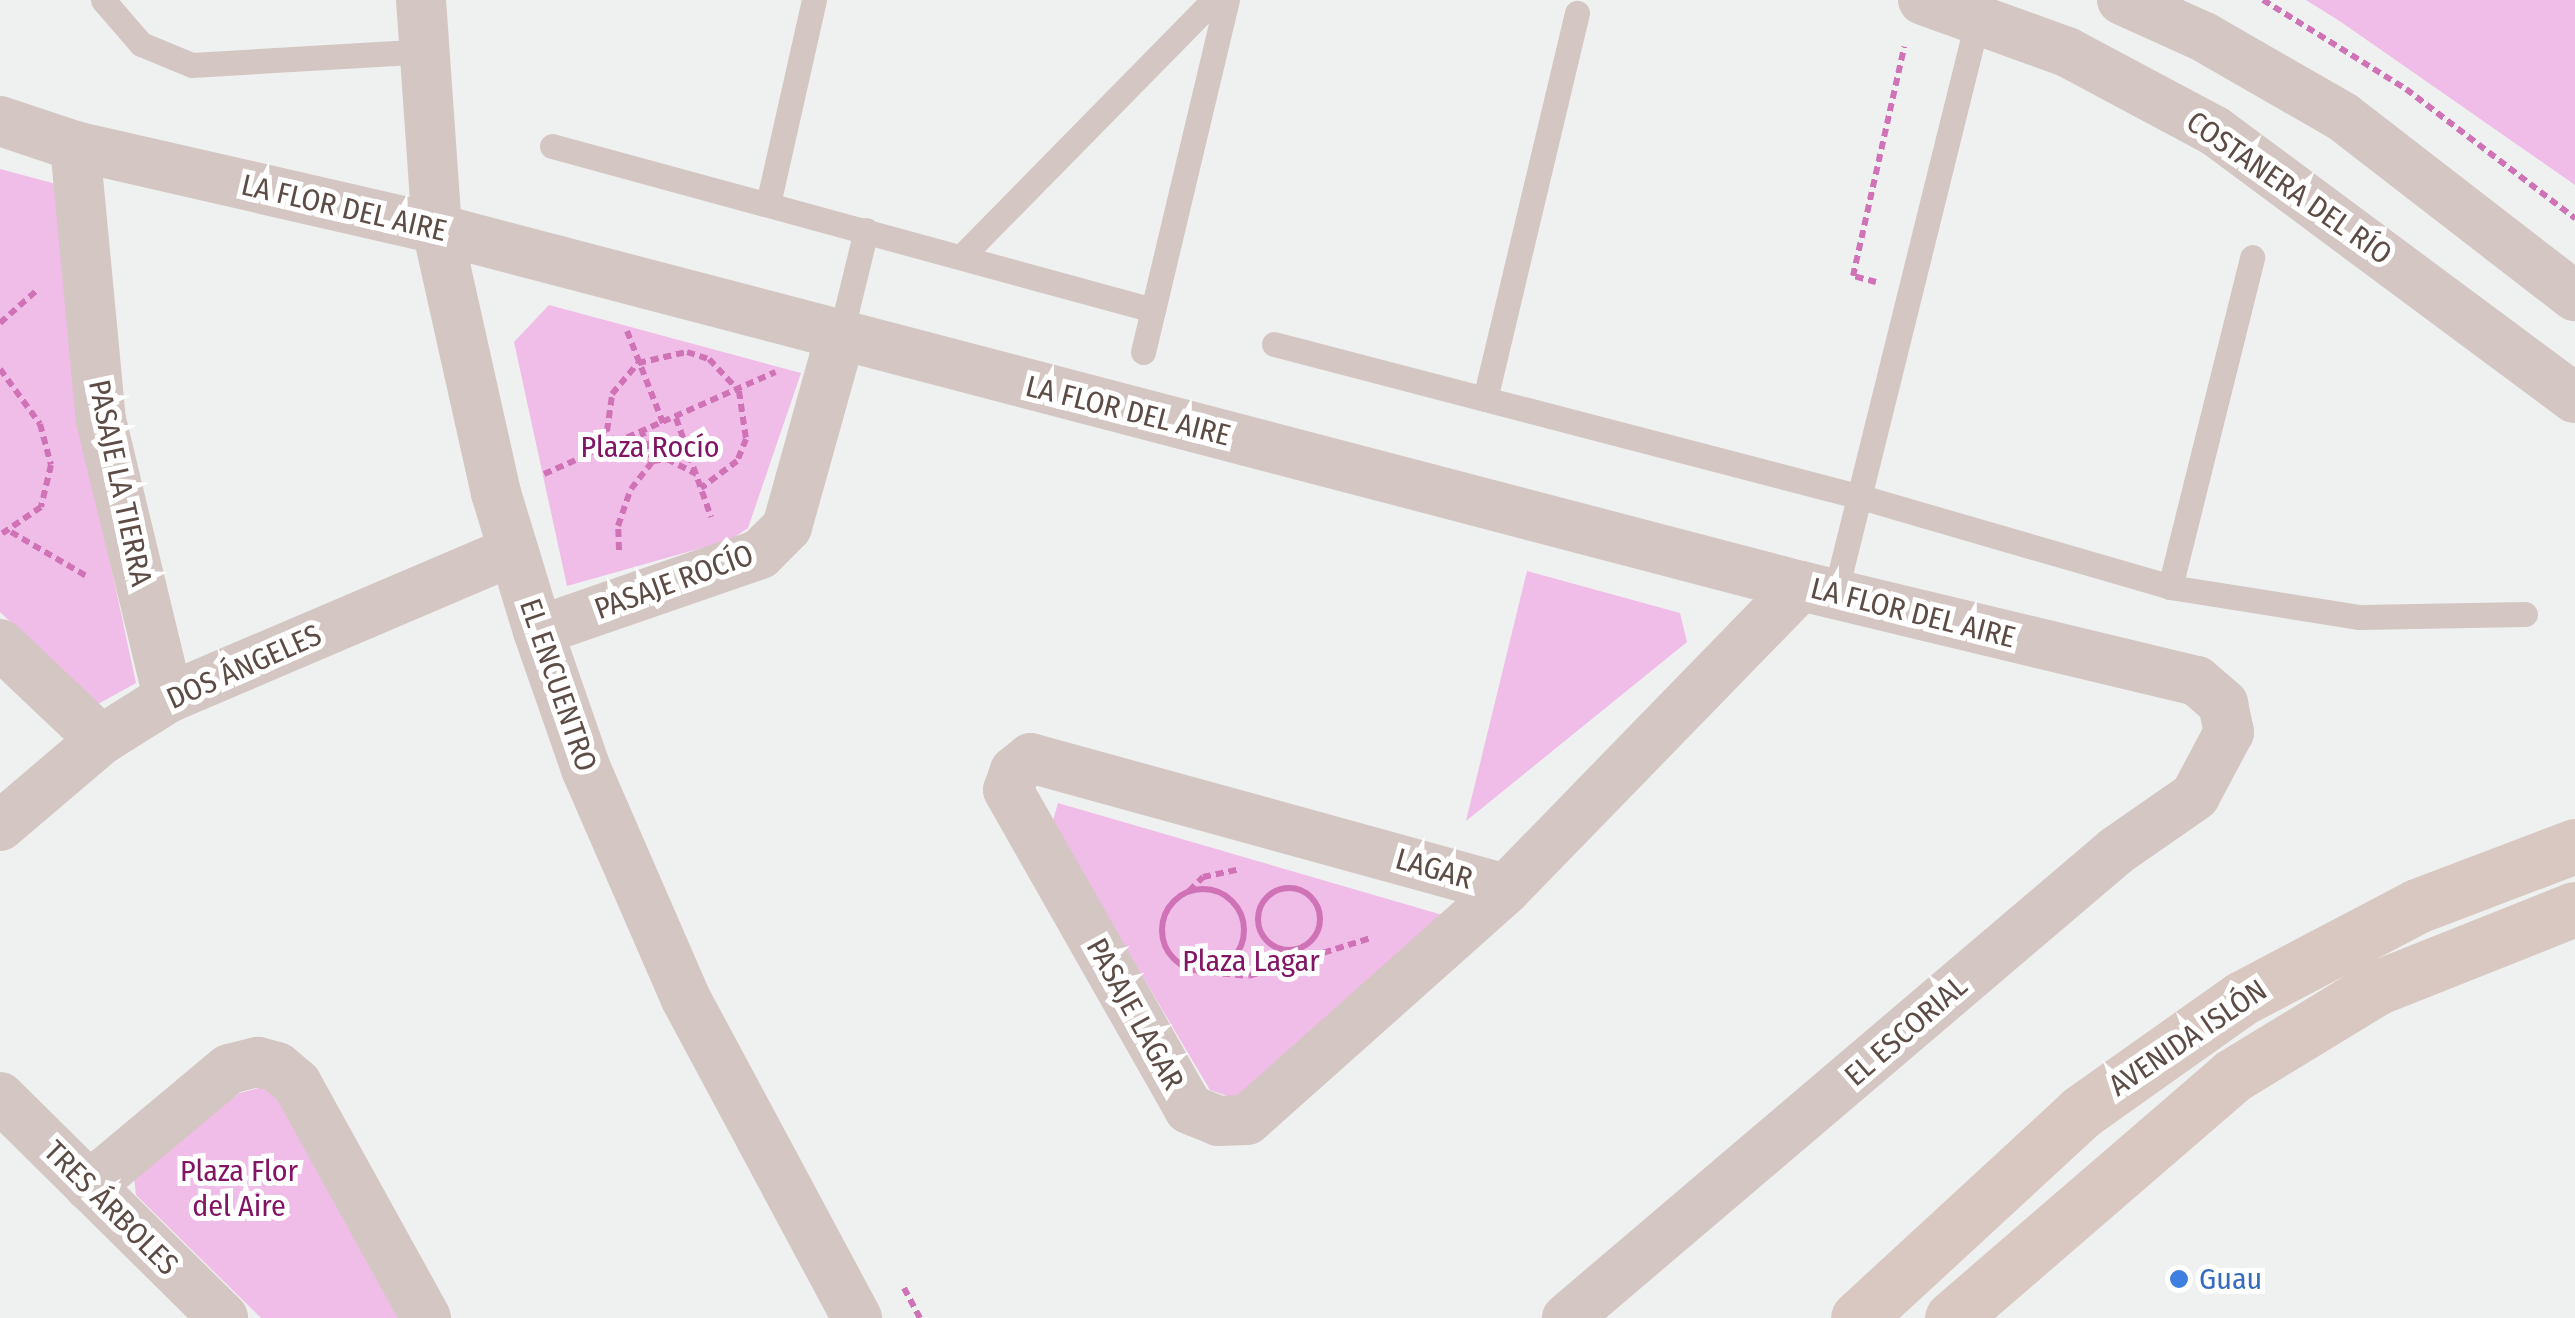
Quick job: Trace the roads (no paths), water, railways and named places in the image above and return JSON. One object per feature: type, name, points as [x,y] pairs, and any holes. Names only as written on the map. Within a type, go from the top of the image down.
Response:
[{"type":"main road","name":"AVENIDA ISLÓN","points":[[1858,1318],[2081,1112],[2242,998],[2417,906],[2575,846]]},
{"type":"main road","name":"AVENIDA ISLÓN","points":[[1969,1312],[2165,1127],[2302,1030],[2452,953],[2575,909]]},
{"type":"street","name":"EL ENCUENTRO","points":[[421,0],[437,229],[496,493],[538,631],[586,768],[671,967],[857,1318]]},
{"type":"street","points":[[2122,0],[2204,37],[2342,117],[2575,296]]},
{"type":"street","name":"COSTANERA DEL RÍO","points":[[1916,13],[1981,9],[2214,131],[2575,398]]},
{"type":"street","name":"LA FLOR DEL AIRE","points":[[0,121],[75,146],[437,229],[608,277],[1818,590],[2197,681],[2223,704],[2229,732]]},
{"type":"street","name":"PASAJE LA TIERRA","points":[[75,146],[101,420],[168,698]]},
{"type":"street","name":"PASAJE ROCÍO","points":[[538,631],[760,554],[788,527],[840,337]]},
{"type":"street","name":"DOS ÁNGELES","points":[[0,826],[101,740],[168,698],[513,551]]},
{"type":"street","name":"LAGAR","points":[[1014,771],[1031,758],[1506,889],[1818,590]]},
{"type":"street","points":[[0,644],[101,740]]},
{"type":"street","name":"EL ESCORIAL","points":[[1567,1318],[2116,851],[2195,796],[2229,732]]},
{"type":"street","name":"PASAJE LAGAR","points":[[1014,771],[1008,790],[1189,1109],[1218,1122],[1247,1120],[1506,889]]},
{"type":"street","points":[[89,1186],[229,1069],[258,1062],[277,1067],[297,1084],[426,1318]]},
{"type":"street","name":"TRES ÁRBOLES","points":[[0,1097],[223,1318]]},
{"type":"street","points":[[1930,1254],[1969,1312]]},
{"type":"lane","points":[[103,0],[141,44],[192,65],[425,51]]},
{"type":"lane","points":[[768,204],[814,0]]},
{"type":"lane","points":[[962,256],[1214,0]]},
{"type":"lane","points":[[1143,352],[1227,0]]},
{"type":"lane","points":[[1818,590],[1862,496],[1981,9]]},
{"type":"lane","points":[[1484,399],[1578,14]]},
{"type":"lane","points":[[552,146],[1153,310]]},
{"type":"lane","points":[[840,337],[866,230]]},
{"type":"lane","points":[[2170,586],[2252,257]]},
{"type":"lane","points":[[1274,344],[1862,496],[2170,586],[2360,617],[2524,614]]},
{"type":"place","name":"Guau","points":[[2179,1279]]},
{"type":"park label","name":"Plaza Rocío","points":[[650,447]]},
{"type":"park label","name":"Plaza Lagar","points":[[1251,961]]},
{"type":"park label","name":"Plaza Flor del Aire","points":[[239,1188]]}]
